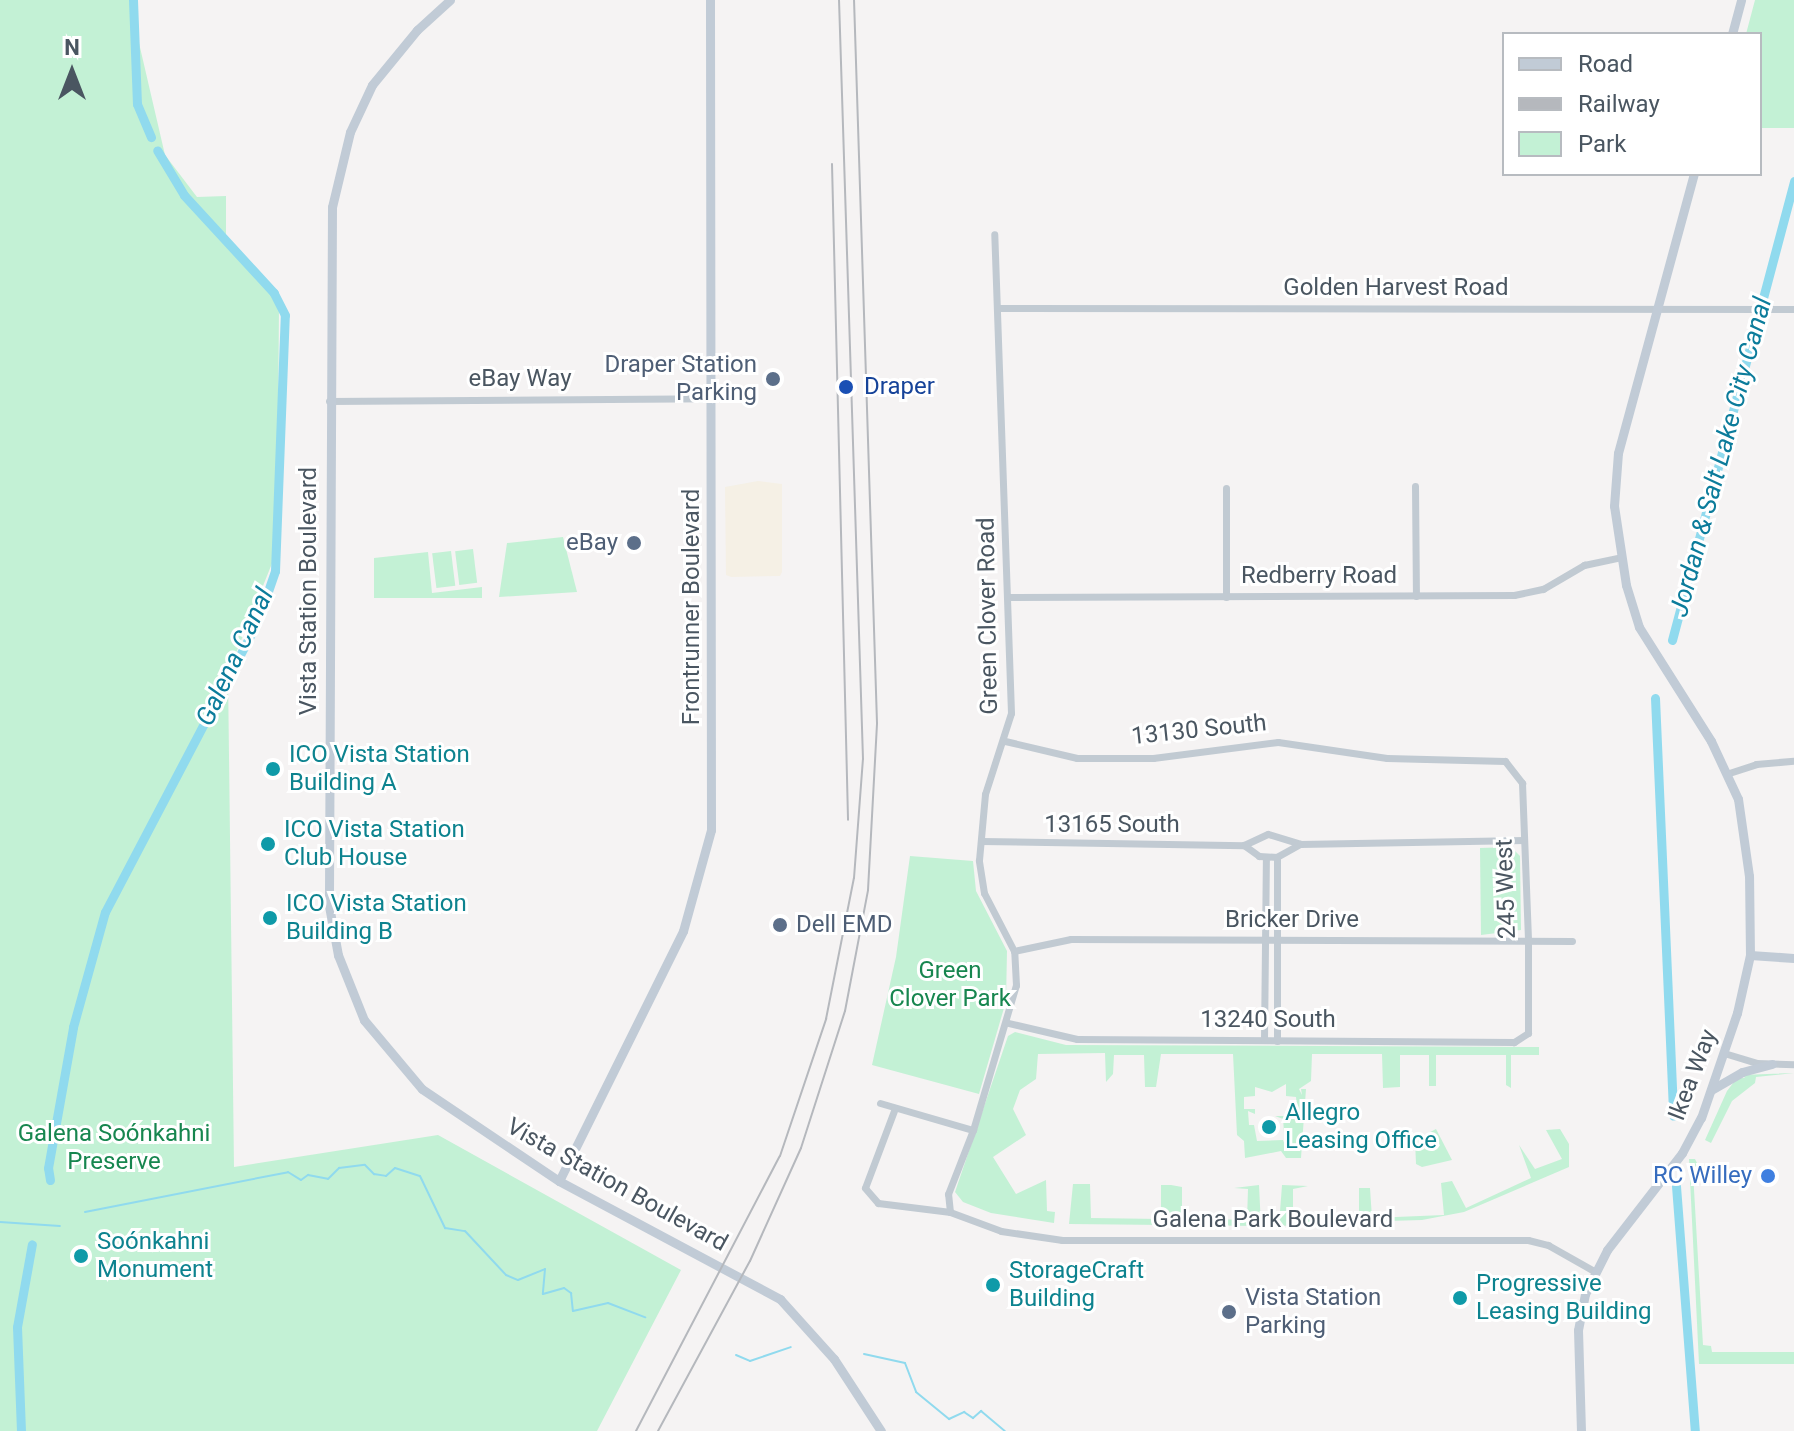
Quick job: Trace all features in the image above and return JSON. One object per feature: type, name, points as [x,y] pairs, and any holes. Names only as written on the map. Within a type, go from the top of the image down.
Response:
[{"type":"street","name":"Vista Station Boulevard","points":[[450,0],[417,30],[372,85],[342,157],[329,232],[329,906],[338,955],[364,1020],[422,1089],[559,1181],[780,1299],[834,1359],[881,1431]]},
{"type":"street","name":"Frontrunner Boulevard","points":[[559,1181],[665,970],[706,863],[714,796],[710,0]]},
{"type":"street","points":[[1733,32],[1741,0]]},
{"type":"street","name":"Ikea Way","points":[[1594,1271],[1682,1153],[1724,1053],[1750,955],[1747,865],[1738,799],[1639,627],[1621,557],[1614,506],[1618,453],[1693,176]]},
{"type":"street","name":"Green Clover Road","points":[[950,1212],[948,1194],[973,1130],[1008,1023],[1016,985],[1014,951],[984,893],[981,841],[987,783],[1005,741],[1011,713],[994,234]]},
{"type":"street","name":"Golden Harvest Road","points":[[998,308],[1794,309]]},
{"type":"street","name":"eBay Way","points":[[329,401],[711,398]]},
{"type":"street","points":[[1415,486],[1416,596]]},
{"type":"street","points":[[1226,488],[1226,597]]},
{"type":"street","name":"Redberry Road","points":[[1008,597],[1525,594],[1553,585],[1584,565],[1621,557]]},
{"type":"street","name":"13130 South","points":[[1005,741],[1077,758],[1153,758],[1278,742],[1387,758],[1495,758]]},
{"type":"street","name":"245 West","points":[[1495,758],[1519,774],[1528,941],[1528,1033]]},
{"type":"street","points":[[1726,774],[1756,764],[1794,761]]},
{"type":"street","name":"13165 South","points":[[981,841],[1244,845],[1268,834],[1300,844],[1524,840]]},
{"type":"street","name":"13165 South","points":[[1244,845],[1266,857],[1277,857],[1300,844]]},
{"type":"street","points":[[1264,1040],[1266,857]]},
{"type":"street","points":[[1277,857],[1277,1041]]},
{"type":"street","name":"Bricker Drive","points":[[1014,951],[1071,939],[1572,941]]},
{"type":"street","points":[[1750,955],[1794,958]]},
{"type":"street","name":"13240 South","points":[[1008,1023],[1066,1039],[1514,1042],[1528,1033]]},
{"type":"street","points":[[1724,1053],[1772,1064],[1794,1064]]},
{"type":"street","points":[[1711,1090],[1742,1072],[1772,1064]]},
{"type":"street","points":[[880,1103],[973,1130]]},
{"type":"street","name":"Galena Park Boulevard","points":[[895,1108],[866,1194],[878,1203],[950,1212],[1001,1231],[1062,1240],[1528,1240],[1548,1245],[1594,1271]]},
{"type":"street","points":[[1581,1431],[1578,1330],[1594,1271]]},
{"type":"green space","name":"Galena Soónkahni Preserve","points":[[0,0],[129,0],[165,155],[197,197],[226,196],[226,235],[279,306],[277,551],[228,673],[234,1167],[438,1135],[681,1270],[597,1431],[0,1431]]},
{"type":"green space","points":[[1755,0],[1794,0],[1794,128],[1762,128],[1762,32],[1747,32]]},
{"type":"green space","points":[[563,537],[577,592],[499,597],[507,543]]},
{"type":"green space","points":[[473,549],[477,583],[459,585],[455,551]]},
{"type":"green space","points":[[451,551],[455,586],[436,588],[432,553]]},
{"type":"green space","points":[[428,552],[432,593],[482,587],[482,598],[374,598],[374,558]]},
{"type":"green space","points":[[1511,847],[1520,856],[1521,930],[1481,935],[1480,848]]},
{"type":"green space","name":"Green Clover Park","points":[[910,856],[973,861],[976,891],[1007,951],[1006,1001],[979,1094],[872,1065],[896,957]]},
{"type":"green space","points":[[1015,1032],[1066,1045],[1539,1047],[1539,1055],[1511,1055],[1511,1088],[1506,1085],[1506,1055],[1436,1055],[1436,1086],[1429,1086],[1429,1055],[1400,1055],[1400,1087],[1383,1088],[1382,1054],[1312,1054],[1311,1081],[1299,1089],[1302,1095],[1301,1089],[1306,1089],[1301,1158],[1286,1158],[1281,1151],[1245,1158],[1244,1141],[1237,1135],[1233,1054],[1161,1054],[1156,1087],[1145,1087],[1144,1055],[1114,1055],[1113,1074],[1106,1082],[1105,1053],[1038,1054],[1036,1079],[1020,1090],[1013,1109],[1026,1135],[993,1157],[1016,1194],[1046,1180],[1047,1211],[1055,1212],[1054,1223],[991,1213],[963,1202],[955,1192],[1008,1036]],"holes":[[[1286,1084],[1286,1096],[1296,1097],[1297,1108],[1286,1109],[1287,1116],[1275,1116],[1283,1119],[1285,1145],[1283,1140],[1257,1141],[1254,1125],[1249,1125],[1248,1111],[1255,1114],[1255,1109],[1244,1109],[1244,1097],[1255,1096],[1255,1087],[1272,1092]]]},
{"type":"green space","points":[[1794,1073],[1756,1077],[1755,1083],[1732,1101],[1711,1143],[1705,1140],[1727,1091],[1737,1078],[1745,1078],[1742,1075]]},
{"type":"green space","points":[[1436,1129],[1452,1160],[1422,1167],[1416,1164],[1415,1140]]},
{"type":"green space","points":[[1560,1129],[1569,1144],[1569,1167],[1464,1212],[1422,1220],[1353,1222],[1291,1222],[1288,1215],[1288,1226],[1279,1225],[1282,1185],[1308,1186],[1293,1189],[1293,1218],[1359,1217],[1359,1188],[1370,1188],[1372,1218],[1444,1215],[1441,1183],[1452,1181],[1466,1208],[1531,1178],[1519,1145],[1535,1169],[1562,1159],[1546,1130]]},
{"type":"green space","points":[[1689,1159],[1695,1159],[1700,1169],[1693,1172],[1703,1345],[1711,1346],[1712,1352],[1794,1352],[1794,1364],[1699,1364]]},
{"type":"green space","points":[[1073,1184],[1090,1184],[1091,1218],[1161,1219],[1161,1185],[1171,1185],[1182,1187],[1182,1218],[1247,1220],[1248,1189],[1234,1188],[1259,1185],[1261,1226],[1069,1224]]},
{"type":"sand","points":[[758,481],[782,484],[782,572],[780,576],[731,577],[726,575],[725,487]]},
{"type":"waterway","name":"Galena Canal","points":[[133,0],[137,104],[151,137]]},
{"type":"waterway","name":"Galena Canal","points":[[50,1180],[48,1168],[73,1027],[105,912],[257,623],[275,571],[285,315],[274,293],[184,195],[157,150]]},
{"type":"waterway","name":"Jordan & Salt Lake City Canal","points":[[1672,640],[1794,181]]},
{"type":"waterway","name":"Jordan & Salt Lake City Canal","points":[[1655,698],[1673,1116]]},
{"type":"waterway","points":[[85,1212],[288,1172],[301,1180],[308,1175],[328,1179],[339,1168],[365,1165],[374,1174],[386,1176],[395,1168],[420,1176],[445,1228],[465,1231],[506,1275],[518,1280],[545,1269],[543,1294],[564,1288],[571,1293],[573,1311],[608,1303],[645,1317]]},
{"type":"waterway","name":"Jordan & Salt Lake City Canal","points":[[1676,1186],[1695,1431]]},
{"type":"waterway","points":[[0,1222],[60,1226]]},
{"type":"waterway","name":"Galena Canal","points":[[21,1431],[17,1327],[32,1244]]},
{"type":"waterway","points":[[736,1355],[750,1361],[791,1347]]},
{"type":"waterway","points":[[864,1354],[905,1363],[916,1392],[949,1419],[964,1412],[973,1418],[981,1411],[1005,1431]]},
{"type":"railway","points":[[636,1431],[780,1156],[826,1019],[854,878],[863,759],[839,0]]},
{"type":"railway","points":[[658,1431],[750,1261],[801,1148],[845,1011],[868,890],[877,723],[854,0]]},
{"type":"railway","points":[[832,164],[848,820]]},
{"type":"place","name":"Draper Station Parking","points":[[773,379]]},
{"type":"place","name":"Draper","points":[[846,387]]},
{"type":"place","name":"eBay","points":[[634,543]]},
{"type":"place","name":"ICO Vista Station Building A","points":[[273,769]]},
{"type":"place","name":"ICO Vista Station Club House","points":[[268,844]]},
{"type":"place","name":"ICO Vista Station Building B","points":[[270,918]]},
{"type":"place","name":"Dell EMD","points":[[780,925]]},
{"type":"place","name":"Allegro Leasing Office","points":[[1269,1127]]},
{"type":"place","name":"RC Willey","points":[[1768,1176]]},
{"type":"place","name":"Soónkahni Monument","points":[[81,1256]]},
{"type":"place","name":"StorageCraft Building","points":[[993,1285]]},
{"type":"place","name":"Progressive Leasing Building","points":[[1460,1298]]},
{"type":"place","name":"Vista Station Parking","points":[[1229,1312]]}]
